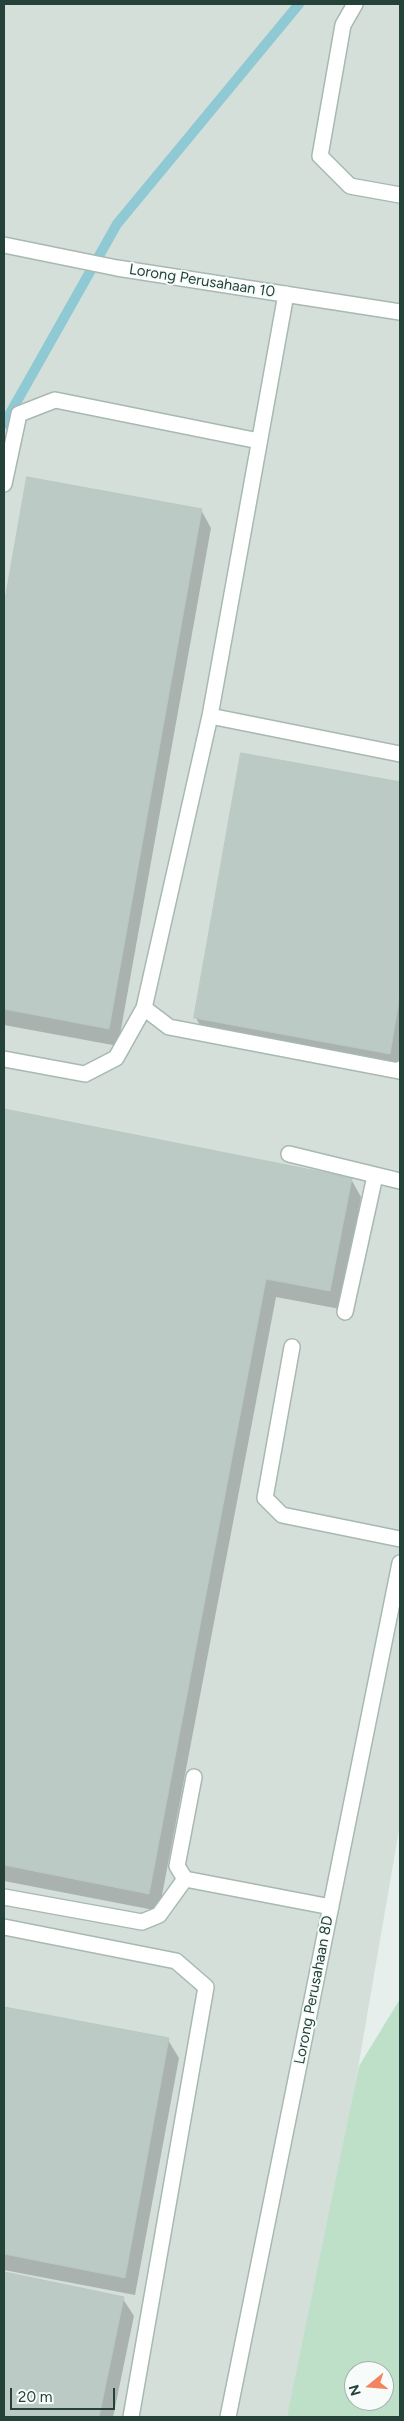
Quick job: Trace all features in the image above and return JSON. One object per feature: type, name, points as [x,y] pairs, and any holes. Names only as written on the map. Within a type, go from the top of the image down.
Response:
[{"type":"street","points":[[355,4],[343,25],[320,156],[350,186],[400,195]]},
{"type":"street","name":"Lorong Perusahaan 10","points":[[4,245],[117,268],[400,312]]},
{"type":"street","points":[[4,1059],[85,1074],[116,1058],[144,1008],[210,716],[286,294]]},
{"type":"street","points":[[4,484],[19,414],[55,400],[259,441]]},
{"type":"street","points":[[210,716],[400,754]]},
{"type":"street","points":[[144,1008],[169,1027],[399,1071],[400,1069]]},
{"type":"street","points":[[288,1154],[400,1181]]},
{"type":"street","points":[[345,1312],[375,1176]]},
{"type":"street","points":[[292,1347],[265,1498],[282,1515],[400,1539]]},
{"type":"street","name":"Lorong Perusahaan 8D","points":[[228,2417],[400,1563]]},
{"type":"street","points":[[194,1777],[177,1866],[185,1879],[331,1907]]},
{"type":"street","points":[[4,1897],[142,1922],[159,1915],[185,1879]]},
{"type":"street","points":[[4,1927],[176,1961],[206,1987],[131,2417]]},
{"type":"shaded area","points":[[4,4],[400,4],[400,1824],[298,2417],[4,2417]]},
{"type":"green space","points":[[400,1999],[400,2417],[287,2417],[359,2066]]},
{"type":"building","points":[[27,477],[202,509],[109,1029],[4,1009],[4,606]]},
{"type":"building","points":[[241,753],[400,782],[400,995],[390,1054],[194,1018]]},
{"type":"building","points":[[4,1109],[352,1178],[330,1291],[266,1279],[149,1894],[4,1865]]},
{"type":"building","points":[[4,2007],[169,2038],[125,2278],[4,2254]]},
{"type":"building","points":[[4,2272],[124,2297],[99,2417],[4,2417]]},
{"type":"waterway","points":[[4,424],[117,224],[299,4]]}]
